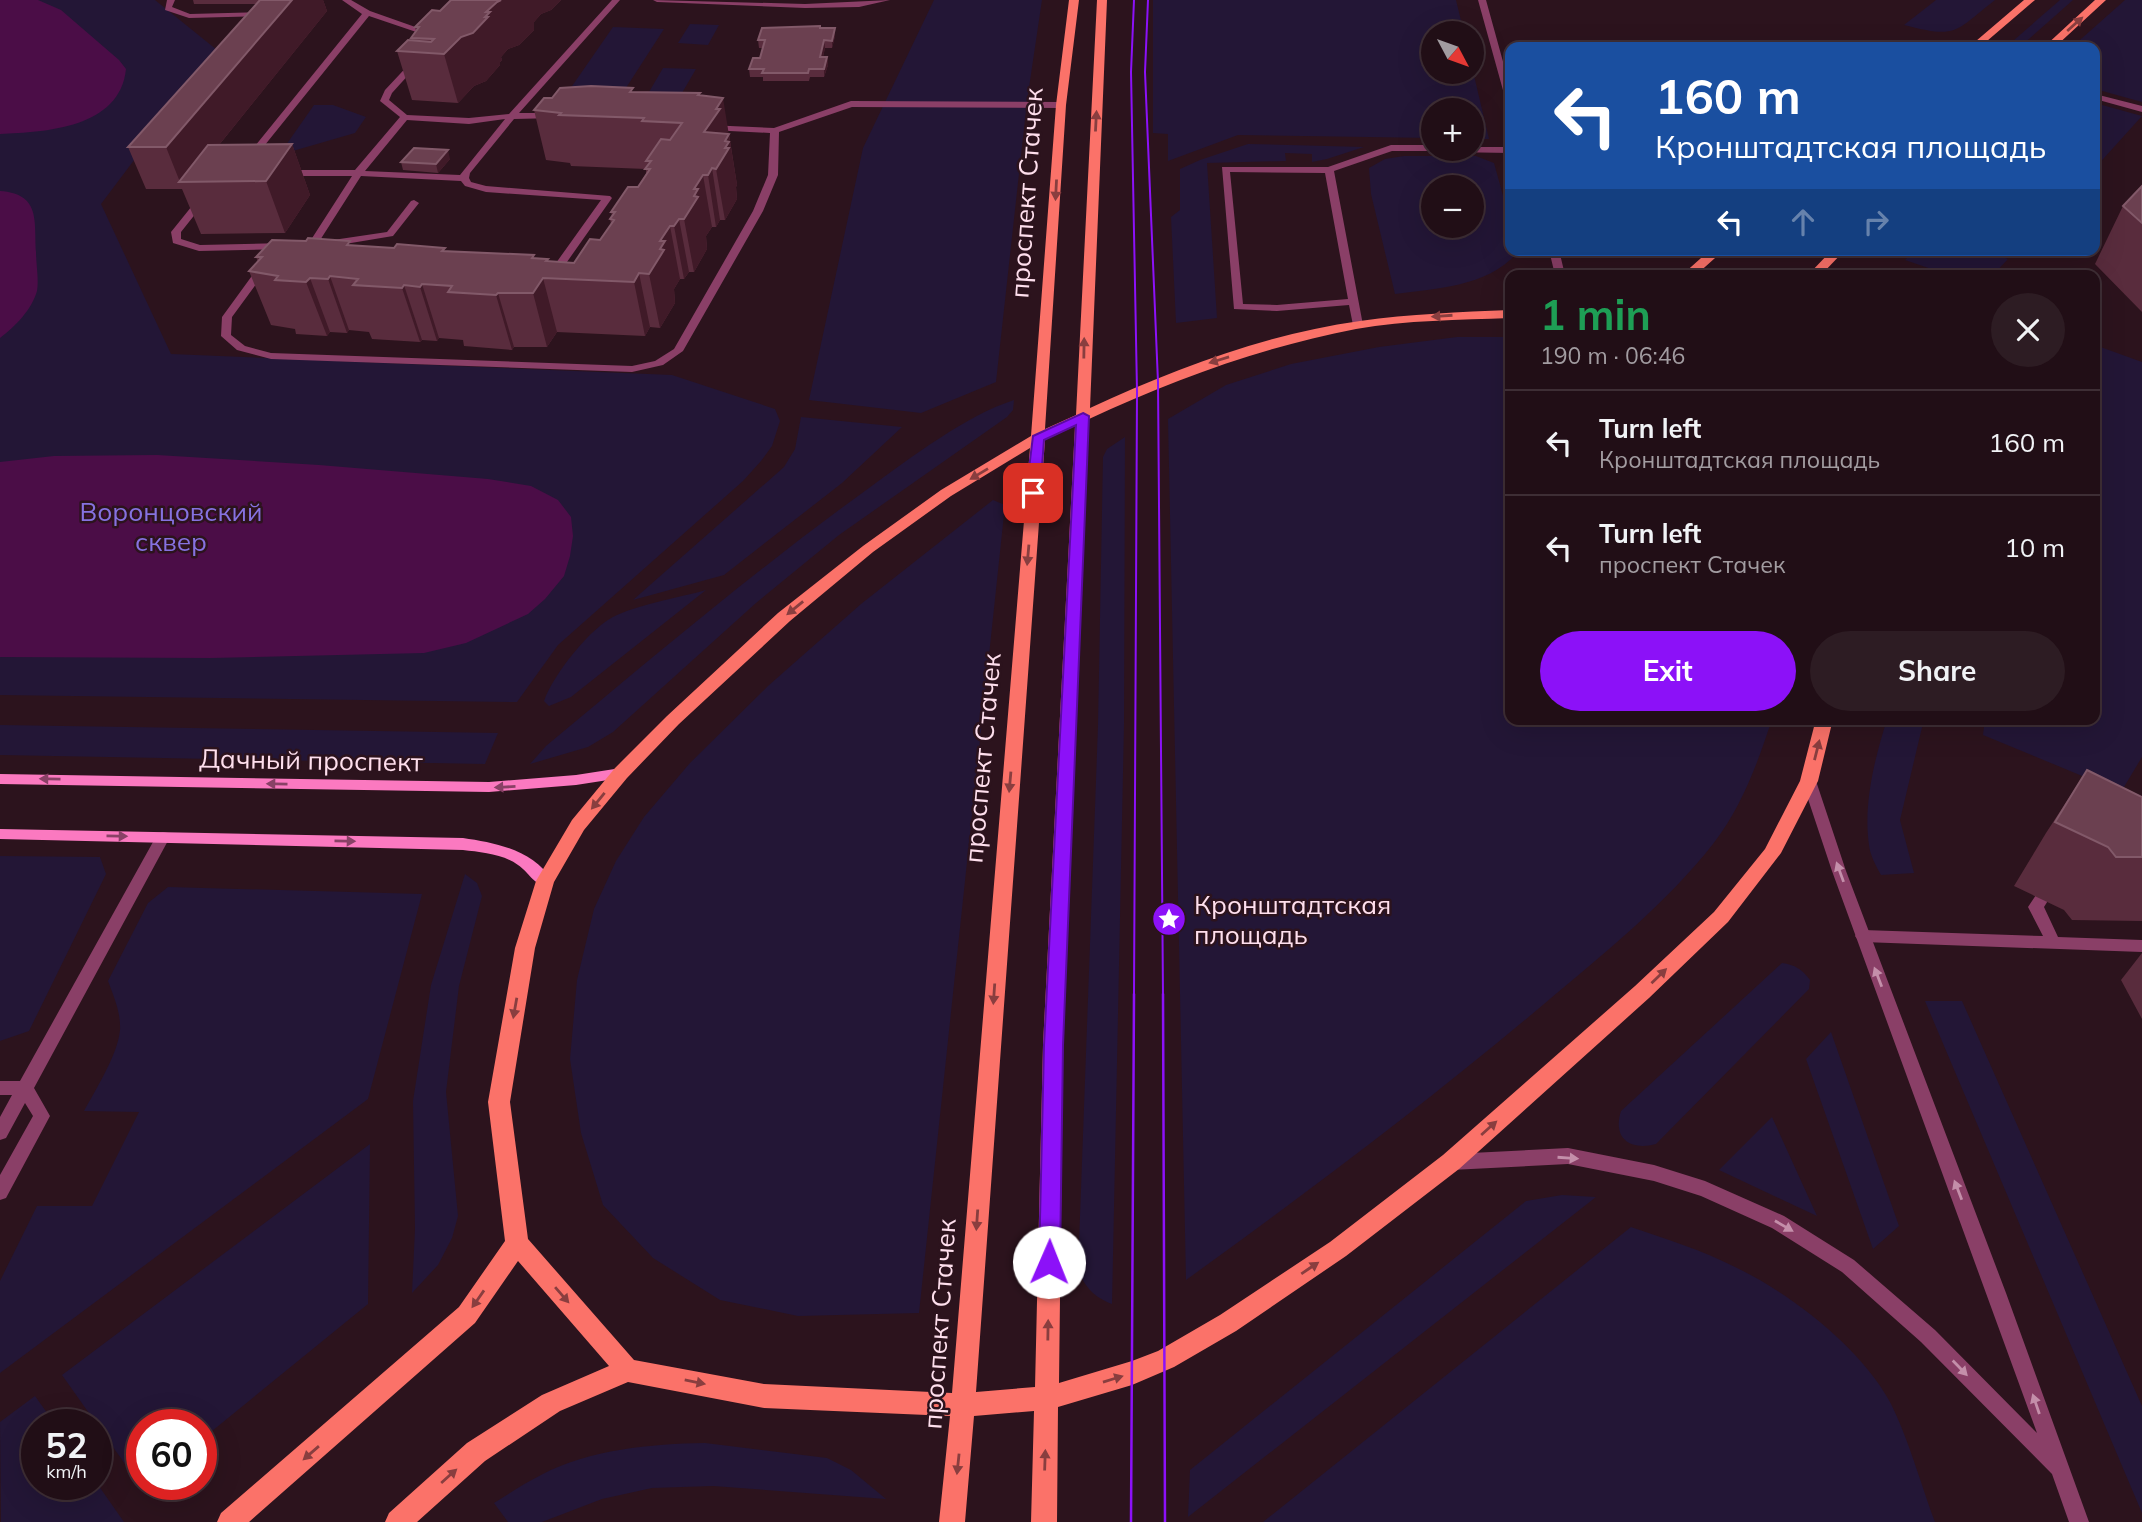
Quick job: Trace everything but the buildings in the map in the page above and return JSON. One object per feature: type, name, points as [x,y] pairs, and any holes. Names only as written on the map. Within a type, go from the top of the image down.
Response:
[{"type":"main road","name":"проспект Стачек","points":[[952,1522],[1061,105],[1074,0]]},
{"type":"main road","points":[[1044,1522],[1053,1045],[1083,416],[1084,334],[1102,0]]},
{"type":"main road","points":[[1980,42],[2030,0]]},
{"type":"main road","points":[[2055,42],[2101,0]]},
{"type":"main road","points":[[1694,270],[1711,256]]},
{"type":"main road","points":[[1819,270],[1833,256]]},
{"type":"main road","points":[[628,1370],[517,1243],[499,1102],[525,948],[545,881],[578,825],[621,773],[673,720],[784,617],[858,557],[946,493],[1037,438],[1204,365],[1268,345],[1358,325],[1440,316],[1505,314]]},
{"type":"main road","points":[[398,1522],[476,1452],[551,1404],[628,1370],[764,1396],[963,1405],[1047,1398],[1132,1373],[1166,1359],[1228,1323],[1338,1249],[1451,1162],[1642,992],[1721,917],[1772,853],[1809,781],[1823,725]]},
{"type":"main road","name":"Дачный проспект","points":[[0,779],[489,788],[621,773]]},
{"type":"main road","points":[[0,834],[463,844],[490,848],[523,860],[545,881]]},
{"type":"main road","points":[[230,1522],[467,1315],[517,1243]]},
{"type":"street","points":[[171,0],[169,8],[189,16],[247,16],[270,12]]},
{"type":"street","points":[[347,0],[367,13],[439,37]]},
{"type":"street","points":[[464,178],[512,116],[616,0]]},
{"type":"street","points":[[657,0],[805,6],[859,5],[887,0]]},
{"type":"street","points":[[1482,0],[1505,83]]},
{"type":"street","points":[[246,162],[367,13]]},
{"type":"street","points":[[430,46],[448,29]]},
{"type":"street","points":[[422,55],[388,92],[384,101],[405,117],[469,121],[512,116],[568,117]]},
{"type":"street","points":[[2100,97],[2142,109]]},
{"type":"street","points":[[696,126],[775,131],[851,104],[1061,105]]},
{"type":"street","points":[[312,246],[358,173],[405,117]]},
{"type":"street","points":[[278,246],[227,317],[226,336],[241,348],[271,356],[632,369],[659,363],[678,351],[758,211],[773,175],[775,131]]},
{"type":"street","points":[[1353,302],[1278,308],[1238,307],[1225,169],[1329,170],[1391,148],[1421,148]]},
{"type":"street","points":[[1484,150],[1505,150]]},
{"type":"street","points":[[1329,170],[1358,325]]},
{"type":"street","points":[[280,173],[358,173],[464,178]]},
{"type":"street","points":[[464,178],[468,184],[485,189],[607,198],[546,283]]},
{"type":"street","points":[[211,188],[176,232],[176,241],[199,247],[312,246],[390,234],[414,203]]},
{"type":"street","points":[[312,246],[336,254]]},
{"type":"street","points":[[1809,781],[1863,936],[2080,1522]]},
{"type":"street","points":[[0,1133],[163,837]]},
{"type":"street","points":[[2041,899],[2036,907],[2054,943]]},
{"type":"street","points":[[1863,936],[2142,946]]},
{"type":"street","points":[[0,1088],[25,1088]]},
{"type":"street","points":[[0,1192],[42,1116],[25,1088]]},
{"type":"street","points":[[1451,1162],[1568,1156],[1580,1158],[1654,1172],[1705,1189],[1778,1222],[1848,1266],[1928,1336],[2058,1468]]},
{"type":"green space","name":"Воронцовский сквер","points":[[0,0],[155,0],[217,50],[101,204],[171,354],[672,375],[775,409],[780,421],[772,446],[743,481],[558,645],[517,702],[0,695]]},
{"type":"green space","points":[[934,0],[1042,0],[1027,101],[996,382],[921,413],[809,400],[863,148]]},
{"type":"green space","points":[[1153,0],[1456,0],[1461,21],[1421,21],[1421,84],[1476,84],[1479,98],[1421,98],[1421,138],[1238,135],[1168,161],[1168,134],[1153,133]]},
{"type":"green space","points":[[1936,0],[1995,0],[1954,30],[1935,32],[1904,25]]},
{"type":"green space","points":[[2060,0],[2073,0],[2026,42],[2012,42]]},
{"type":"green space","points":[[2125,0],[2142,0],[2142,102],[2100,90],[2100,42],[2078,42]]},
{"type":"green space","points":[[690,24],[719,25],[708,45],[678,43]]},
{"type":"green space","points":[[613,27],[664,29],[624,91],[570,89]]},
{"type":"green space","points":[[663,68],[696,69],[682,93],[649,92]]},
{"type":"green space","points":[[2100,104],[2142,116],[2100,162]]},
{"type":"green space","points":[[314,105],[333,105],[366,117],[355,133],[279,155]]},
{"type":"green space","points":[[1484,118],[1489,139],[1484,139]]},
{"type":"green space","points":[[1248,144],[1364,147],[1312,162],[1312,154],[1285,153],[1286,161],[1207,163],[1217,318],[1176,323],[1171,217],[1180,210],[1180,169]]},
{"type":"green space","points":[[1421,156],[1421,161],[1484,159],[1494,163],[1505,203],[1505,256],[1514,256],[1493,272],[1478,279],[1395,294],[1371,194],[1369,168],[1385,159]]},
{"type":"green space","points":[[1909,256],[2000,256],[2008,259],[1998,270],[1934,270],[1905,260]]},
{"type":"green space","points":[[1457,337],[1505,337],[1505,725],[1770,725],[1748,784],[1723,830],[1695,866],[1633,928],[1412,1111],[1186,1280],[1168,419],[1226,385],[1291,364],[1379,347]]},
{"type":"green space","points":[[2100,347],[2142,362],[2142,757],[2121,792],[1983,735],[1984,725],[2100,725]]},
{"type":"green space","points":[[1014,400],[1013,410],[1007,417],[839,535],[756,603],[613,732],[588,747],[530,764],[546,746],[828,518],[939,438],[977,416]]},
{"type":"green space","points":[[801,417],[902,427],[842,483],[724,575],[633,600],[784,467],[795,449]]},
{"type":"green space","points":[[1125,437],[1124,724],[1112,1304],[1091,1291],[1078,1271],[1098,726],[1103,457],[1107,449]]},
{"type":"green space","points":[[993,500],[1005,505],[919,1313],[798,1316],[720,1300],[653,1258],[603,1205],[581,1133],[570,1059],[577,980],[594,909],[616,861],[644,817],[690,763],[768,686],[861,604]]},
{"type":"green space","points":[[706,590],[571,697],[549,706],[544,701],[574,652],[607,621],[638,607]]},
{"type":"green space","points":[[0,725],[498,733],[485,764],[0,755]]},
{"type":"green space","points":[[1885,725],[1923,725],[1900,820],[1914,873],[1881,875],[1874,860],[1870,849],[1868,813],[1874,765]]},
{"type":"green space","points":[[0,856],[100,857],[106,874],[29,1031],[0,1041]]},
{"type":"green space","points":[[465,874],[477,883],[482,896],[459,986],[446,1092],[458,1216],[452,1238],[438,1265],[412,1293],[415,1229],[413,1101],[431,985]]},
{"type":"green space","points":[[168,887],[422,894],[368,1099],[0,1373],[0,1281],[37,1206],[92,1206],[139,1112],[84,1111],[106,1071],[120,1030],[117,1005],[108,981],[148,903]]},
{"type":"green space","points":[[1782,963],[1794,966],[1804,973],[1810,980],[1809,989],[1656,1144],[1639,1146],[1626,1141],[1619,1129],[1621,1111]]},
{"type":"green space","points":[[1925,1001],[1962,1001],[2142,1406],[2142,1513]]},
{"type":"green space","points":[[1831,1032],[1899,1226],[1873,1249],[1806,1059]]},
{"type":"green space","points":[[1772,1117],[1817,1216],[1719,1170]]},
{"type":"green space","points":[[370,1144],[368,1304],[217,1427],[217,1409],[126,1409],[126,1465],[112,1446],[112,1409],[86,1409],[62,1375]]},
{"type":"green space","points":[[1562,1195],[1596,1197],[1188,1517],[1190,1470],[1526,1201]]},
{"type":"green space","points":[[1631,1227],[1710,1255],[1756,1278],[1801,1307],[1843,1342],[1890,1402],[1935,1522],[1263,1522]]},
{"type":"green space","points":[[35,1396],[44,1409],[21,1409],[21,1500],[109,1500],[124,1522],[1,1522],[0,1422]]},
{"type":"green space","points":[[705,1443],[827,1458],[851,1470],[886,1499],[713,1486],[652,1488],[602,1499],[542,1522],[508,1522],[494,1503],[541,1475],[580,1459],[642,1447]]},
{"type":"shaded area","points":[[0,0],[38,0],[61,10],[119,60],[126,69],[121,89],[110,104],[96,115],[78,123],[38,131],[0,134]]},
{"type":"shaded area","points":[[0,191],[23,197],[33,211],[38,282],[35,298],[27,311],[0,338]]},
{"type":"shaded area","points":[[157,455],[488,479],[531,486],[558,500],[571,517],[573,536],[570,556],[564,576],[528,614],[466,643],[424,653],[210,658],[0,657],[0,462],[54,456]]},
{"type":"tram line","points":[[1134,0],[1131,72],[1137,391],[1134,996]]},
{"type":"tram line","points":[[1148,0],[1145,72],[1158,382],[1163,996]]},
{"type":"tram line","points":[[1131,1522],[1134,994]]},
{"type":"tram line","points":[[1163,994],[1165,1522]]},
{"type":"place","name":"Кронштадтская площадь","points":[[1169,919]]},
{"type":"route","points":[[1033,493],[1037,438],[1083,416],[1053,1045],[1049,1262]]}]
